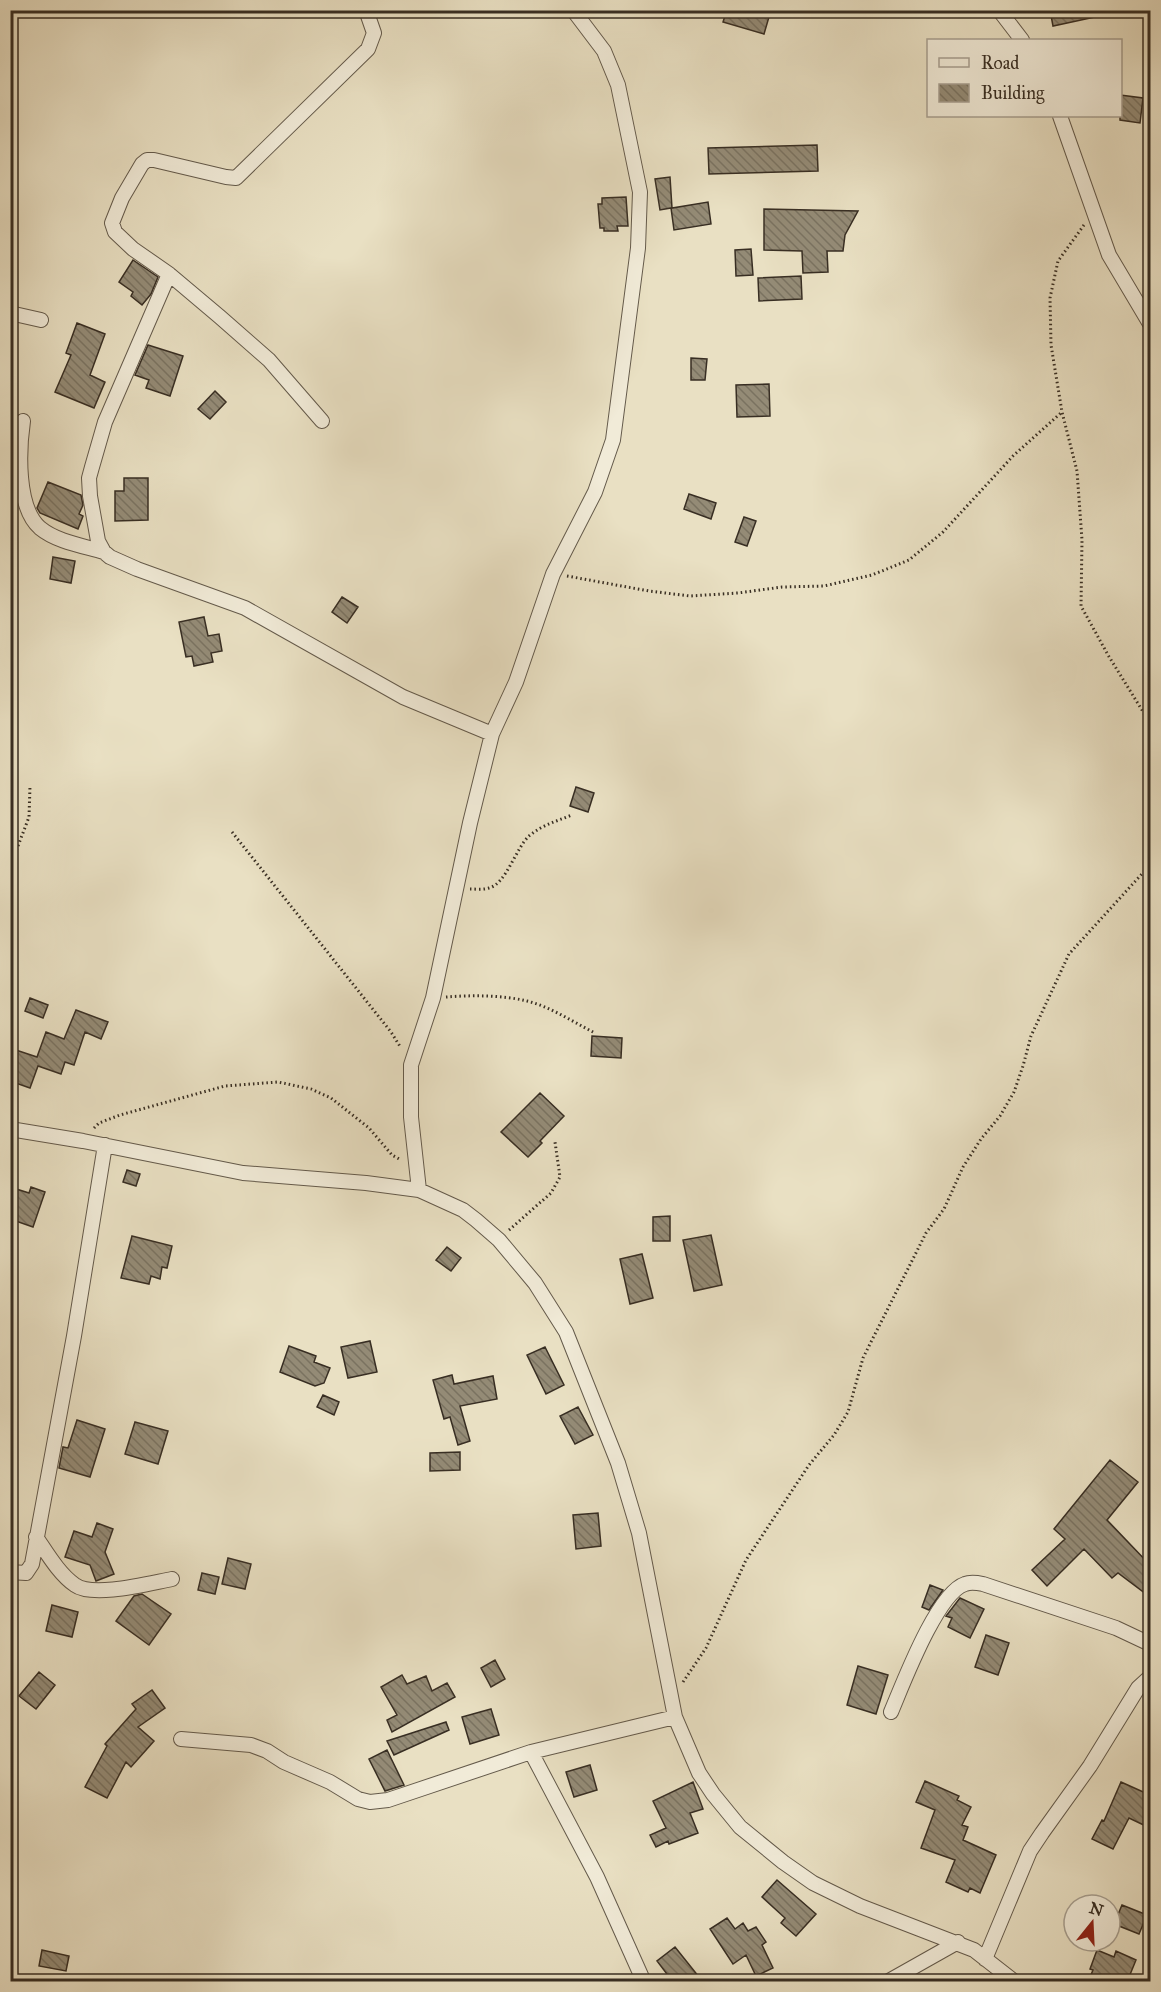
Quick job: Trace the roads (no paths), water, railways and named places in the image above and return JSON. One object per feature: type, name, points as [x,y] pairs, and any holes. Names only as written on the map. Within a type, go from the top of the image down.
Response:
[{"type":"street","points":[[322,420],[268,360],[169,274],[132,249],[112,227],[122,198],[142,164],[147,160],[237,178],[368,49],[374,33],[366,10]]},
{"type":"street","points":[[419,1190],[411,1117],[411,1065],[433,998],[470,823],[492,734],[516,682],[554,574],[595,492],[613,440],[638,248],[640,192],[618,85],[604,51],[573,10]]},
{"type":"street","points":[[999,10],[1021,39]]},
{"type":"street","points":[[1060,117],[1109,255],[1150,324]]},
{"type":"street","points":[[169,274],[105,422],[89,478],[98,541],[104,552],[137,569],[245,608],[403,697],[492,734]]},
{"type":"street","points":[[10,313],[41,320]]},
{"type":"street","points":[[23,422],[20,446],[21,476],[33,520],[54,537],[104,552]]},
{"type":"street","points":[[10,1129],[105,1145],[243,1173],[366,1182],[419,1190],[463,1210],[499,1240],[535,1283],[566,1332],[618,1463],[639,1533],[651,1588],[670,1701],[699,1773],[713,1794],[740,1827],[813,1883],[860,1906],[958,1942],[974,1950],[1015,1982]]},
{"type":"street","points":[[10,1572],[26,1573],[32,1564],[74,1336],[105,1145]]},
{"type":"street","points":[[36,1537],[72,1583],[84,1589],[102,1590],[172,1579]]},
{"type":"street","points":[[891,1712],[943,1602],[958,1587],[966,1583],[983,1584],[1095,1621],[1150,1644]]},
{"type":"street","points":[[985,1959],[1030,1851],[1090,1766],[1138,1688],[1150,1677]]},
{"type":"street","points":[[181,1739],[251,1745],[370,1802],[387,1800],[531,1752],[675,1717]]},
{"type":"street","points":[[531,1752],[597,1877],[644,1982]]},
{"type":"street","points":[[886,1982],[958,1942]]}]
